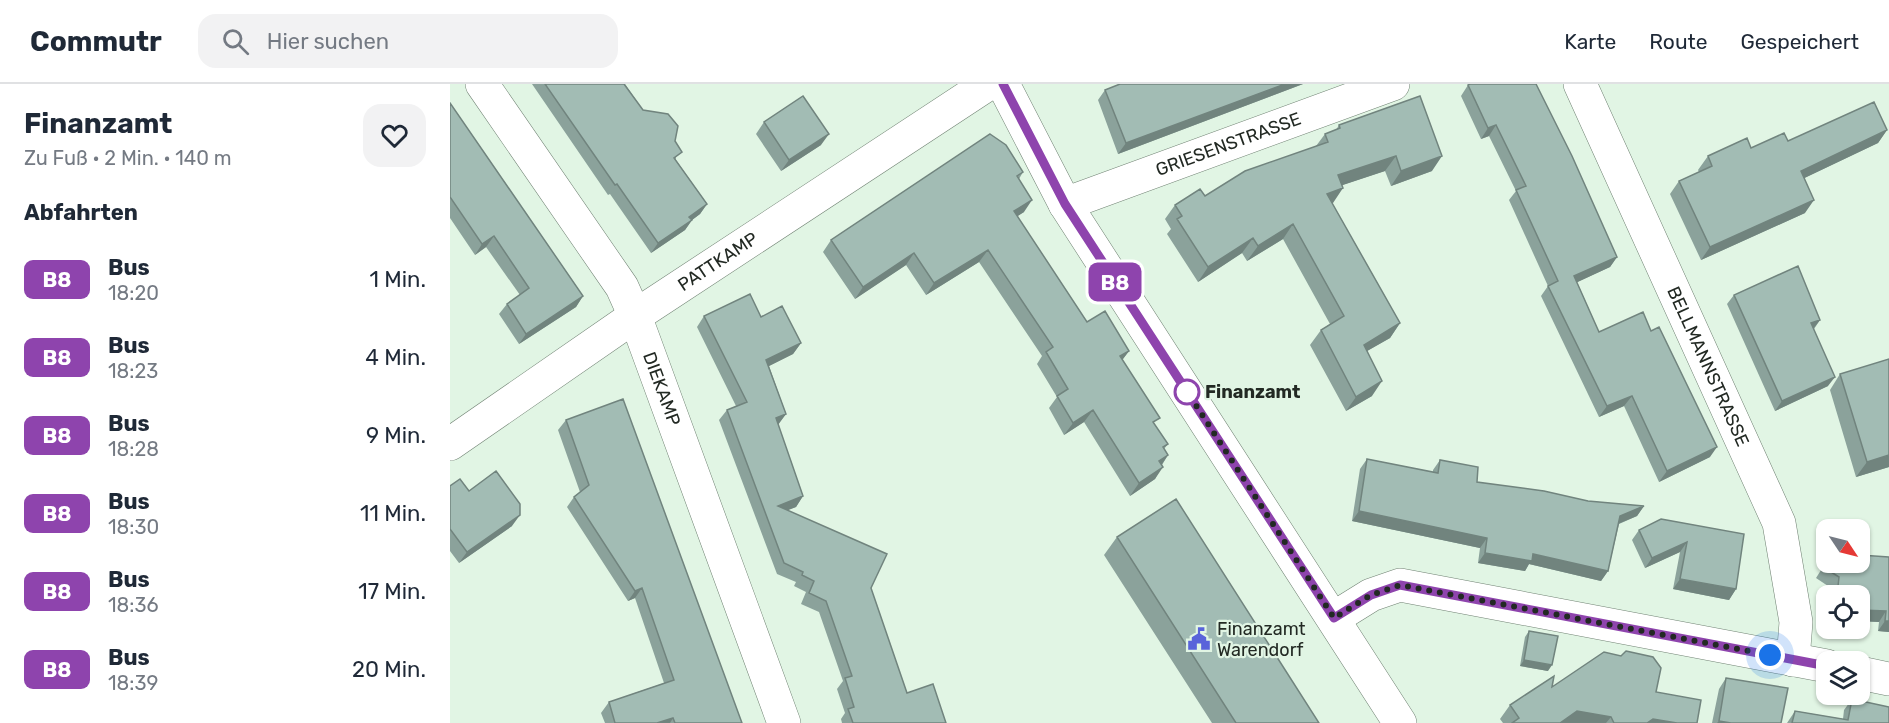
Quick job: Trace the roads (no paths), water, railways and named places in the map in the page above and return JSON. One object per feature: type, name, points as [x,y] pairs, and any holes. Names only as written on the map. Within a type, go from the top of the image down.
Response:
[{"type":"street","name":"DIEKAMP","points":[[482,84],[622,287],[635,316],[784,723]]},
{"type":"street","name":"PATTKAMP","points":[[450,444],[635,316],[988,84]]},
{"type":"street","points":[[1003,84],[1065,204],[1400,723]]},
{"type":"street","name":"GRIESENSTRASSE","points":[[1065,204],[1393,84]]},
{"type":"street","name":"BELLMANNSTRASSE","points":[[1580,84],[1779,523],[1796,622],[1793,660]]},
{"type":"street","points":[[1334,618],[1371,595],[1400,585],[1816,664]]},
{"type":"street","points":[[1870,675],[1889,679]]},
{"type":"place","name":"Finanzamt","points":[[1187,392]]},
{"type":"place","name":"Finanzamt Warendorf","points":[[1199,639]]}]
